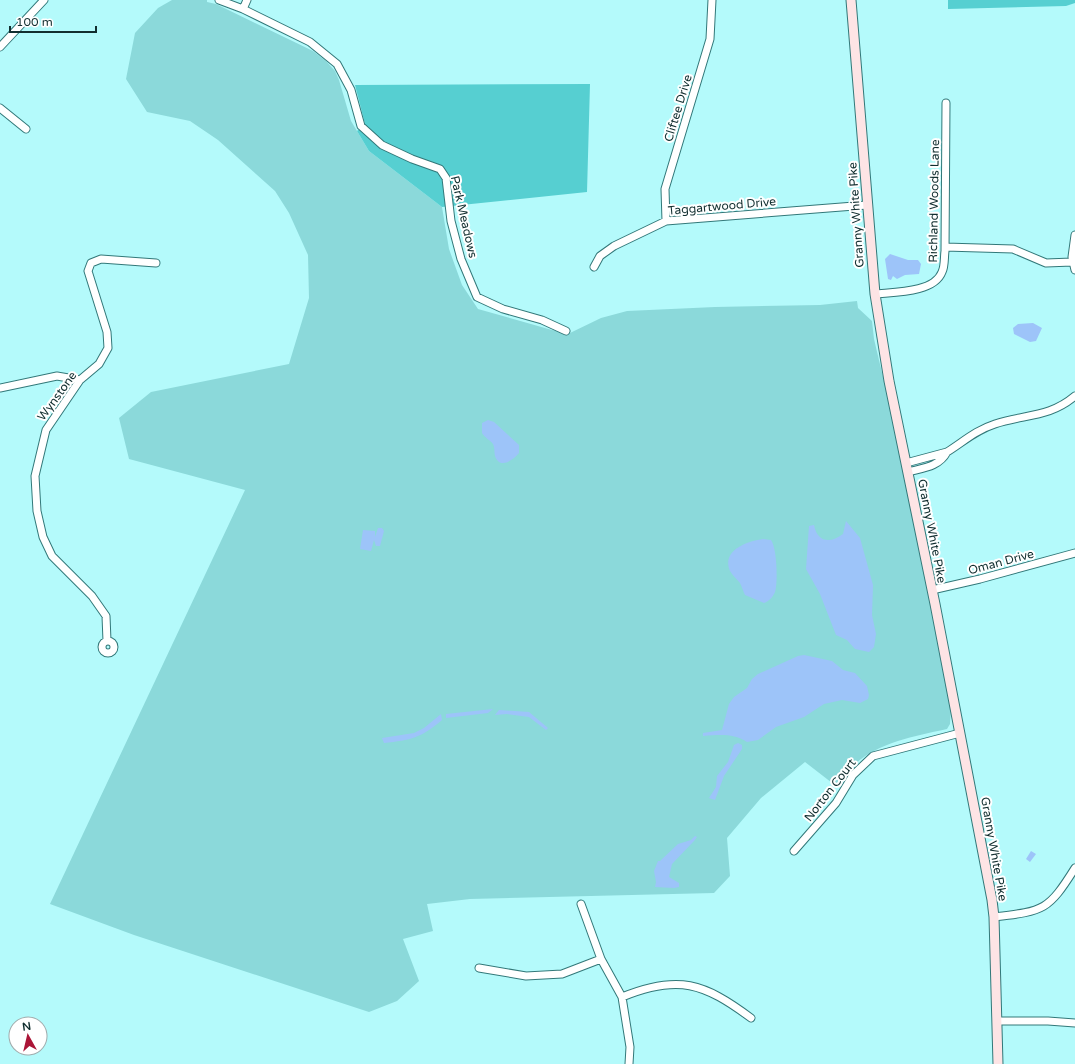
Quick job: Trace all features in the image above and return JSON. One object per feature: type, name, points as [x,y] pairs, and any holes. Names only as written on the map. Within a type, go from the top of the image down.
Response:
[{"type":"main road","name":"Granny White Pike","points":[[851,0],[874,294],[890,386],[932,590],[994,917],[998,1064]]},
{"type":"street","points":[[0,47],[44,0]]},
{"type":"street","name":"Park Meadows","points":[[219,0],[243,9],[310,42],[337,64],[351,90],[361,126],[382,144],[412,159],[440,169],[446,178],[451,221],[461,259],[477,297],[503,309],[546,322],[566,331]]},
{"type":"street","points":[[243,9],[247,0]]},
{"type":"street","name":"Cliftee Drive","points":[[666,221],[665,189],[710,39],[712,0]]},
{"type":"street","name":"Richland Woods Lane","points":[[874,294],[922,288],[933,284],[939,278],[943,270],[945,247],[946,103]]},
{"type":"street","points":[[0,108],[26,129]]},
{"type":"street","name":"Taggartwood Drive","points":[[594,267],[600,256],[614,246],[666,221],[867,206]]},
{"type":"street","points":[[1075,235],[1072,246],[1072,262],[1075,270]]},
{"type":"street","points":[[945,247],[1013,249],[1046,263],[1072,262]]},
{"type":"street","name":"Wynstone","points":[[108,641],[106,616],[92,596],[52,556],[43,537],[37,511],[35,476],[46,430],[80,380],[99,364],[108,348],[107,332],[88,271],[92,263],[101,259],[156,263]]},
{"type":"street","points":[[0,388],[57,376],[80,380]]},
{"type":"street","points":[[907,467],[947,452],[979,430],[999,423],[1047,413],[1061,407],[1075,396]]},
{"type":"street","name":"Oman Drive","points":[[932,590],[980,579],[1075,553]]},
{"type":"street","name":"Norton Court","points":[[794,851],[836,803],[853,775],[872,756],[960,733]]},
{"type":"street","points":[[994,917],[1026,913],[1044,907],[1058,895],[1075,868]]},
{"type":"street","points":[[581,904],[602,959],[622,997],[630,1047],[629,1064]]},
{"type":"street","points":[[479,968],[526,976],[562,974],[602,959]]},
{"type":"street","points":[[622,997],[645,988],[674,983],[706,989],[730,1002],[751,1018]]},
{"type":"street","points":[[998,1021],[1048,1021],[1075,1023]]},
{"type":"shaded area","points":[[172,0],[207,0],[207,2],[216,4],[313,51],[326,61],[335,71],[351,121],[369,151],[442,207],[449,249],[462,285],[478,309],[552,330],[570,333],[601,318],[627,311],[715,307],[820,305],[857,301],[858,308],[872,321],[874,339],[898,440],[951,709],[950,724],[947,729],[914,736],[885,746],[871,753],[858,761],[836,786],[805,762],[761,798],[727,838],[730,876],[714,893],[470,899],[427,904],[433,931],[403,939],[419,981],[397,1001],[369,1012],[134,935],[50,904],[245,490],[129,459],[119,418],[151,392],[289,364],[309,298],[308,255],[289,213],[275,191],[218,140],[190,121],[147,112],[126,79],[135,33],[158,8]]},
{"type":"shaded area","points":[[948,0],[1075,0],[1075,3],[1066,6],[948,9]]},
{"type":"shaded area","points":[[590,84],[587,192],[442,207],[369,151],[357,131],[365,124],[355,85]]},
{"type":"shaded area","points":[[890,254],[908,260],[918,260],[921,264],[919,274],[905,275],[897,279],[893,276],[891,280],[888,279],[885,259]]},
{"type":"shaded area","points":[[1033,323],[1042,328],[1036,341],[1030,342],[1014,334],[1013,328],[1018,324]]},
{"type":"shaded area","points":[[488,420],[494,422],[519,445],[519,453],[510,461],[503,463],[497,460],[493,444],[482,433],[482,423]]},
{"type":"shaded area","points":[[846,521],[860,538],[873,585],[872,615],[876,634],[874,647],[869,652],[855,649],[847,640],[836,635],[820,594],[806,569],[809,526],[814,525],[818,535],[821,538],[829,540],[843,534]]},
{"type":"shaded area","points":[[378,528],[382,528],[384,531],[380,546],[376,546],[374,540],[371,551],[360,549],[363,530],[375,531],[375,537]]},
{"type":"shaded area","points":[[763,539],[771,540],[773,544],[777,574],[775,592],[771,599],[764,603],[745,595],[740,583],[730,571],[728,564],[729,557],[738,548],[744,544]]},
{"type":"shaded area","points":[[804,655],[832,661],[843,670],[855,673],[867,686],[869,695],[868,699],[860,703],[842,700],[824,704],[804,717],[776,727],[758,740],[747,742],[731,736],[703,736],[703,733],[722,730],[729,704],[734,697],[747,688],[752,679],[758,674],[798,656]]},
{"type":"shaded area","points":[[493,709],[488,713],[446,718],[446,714]]},
{"type":"shaded area","points":[[499,710],[529,712],[548,728],[546,730],[529,717],[507,714],[495,715]]},
{"type":"shaded area","points":[[441,714],[442,720],[428,731],[402,741],[384,743],[382,738],[414,733],[424,728]]},
{"type":"shaded area","points":[[738,743],[742,745],[742,749],[724,776],[715,800],[709,798],[716,787],[717,776],[728,762],[734,745]]},
{"type":"shaded area","points":[[695,836],[697,837],[694,841],[672,864],[669,877],[679,883],[679,887],[655,887],[656,882],[654,871],[658,861],[660,861],[678,844],[691,840]]},
{"type":"shaded area","points":[[1031,851],[1036,854],[1030,862],[1026,859]]}]
